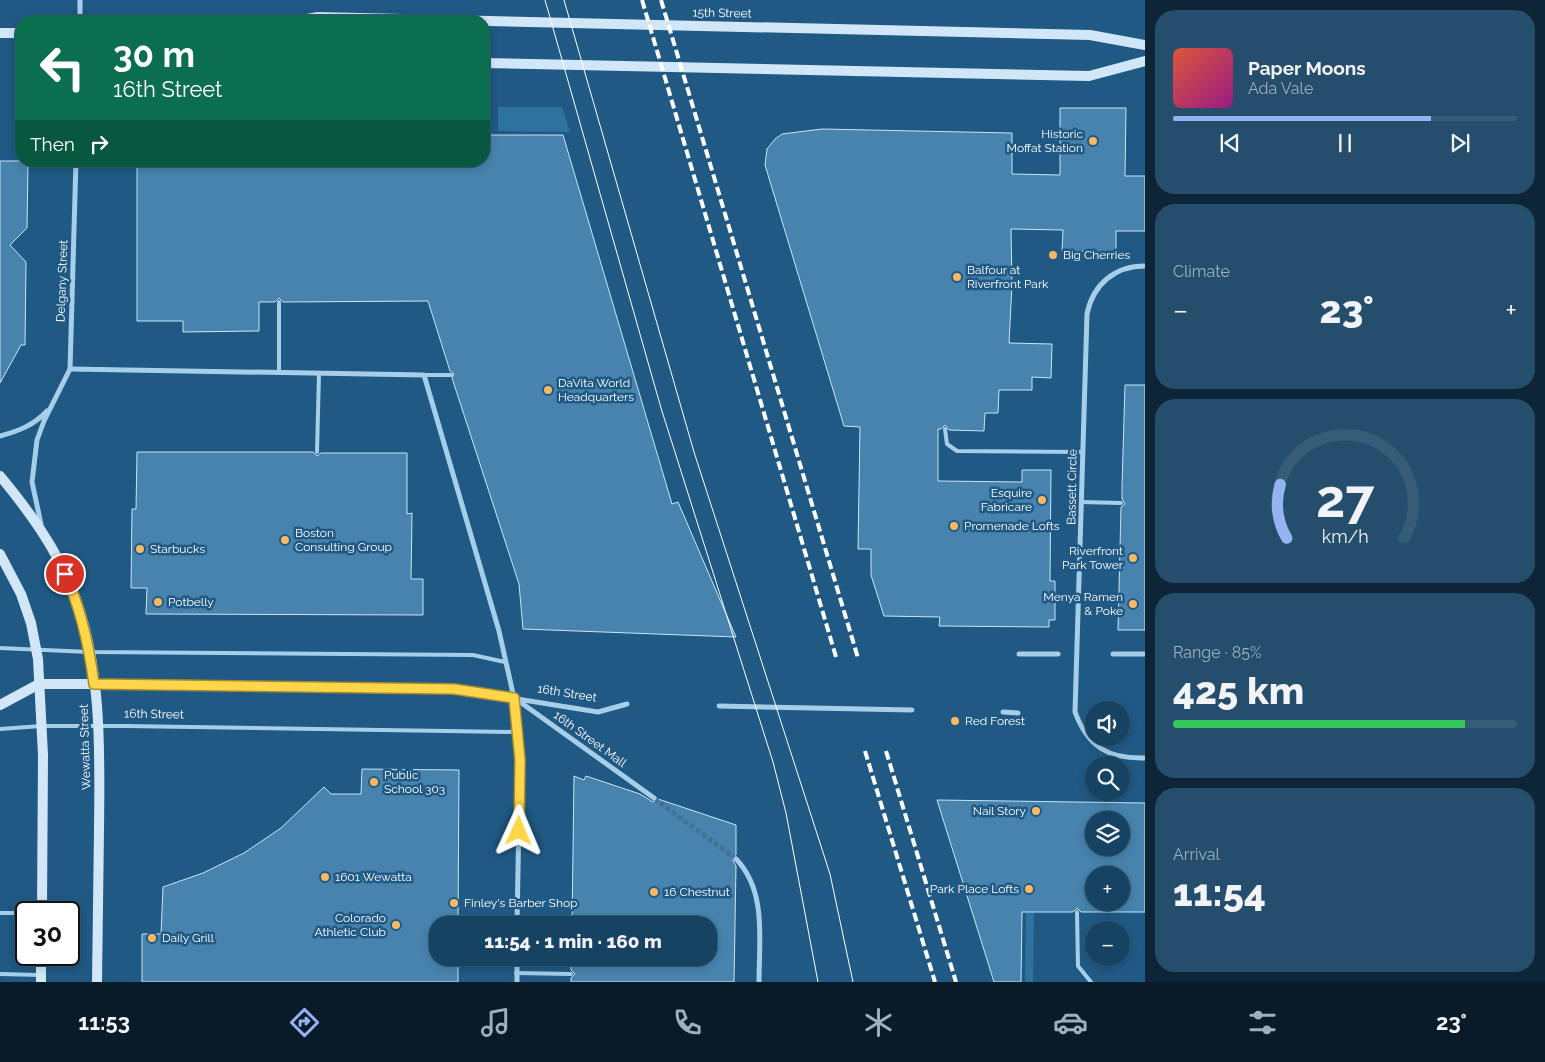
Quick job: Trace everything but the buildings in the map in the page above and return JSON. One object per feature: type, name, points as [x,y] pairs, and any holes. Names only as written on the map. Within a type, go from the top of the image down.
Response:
[{"type":"main road","name":"15th Street","points":[[490,20],[1090,35],[1145,45]]},
{"type":"main road","points":[[0,33],[15,34]]},
{"type":"main road","points":[[490,63],[1089,76],[1145,61]]},
{"type":"main road","name":"Wewatta Street","points":[[0,476],[25,506],[48,542],[73,592],[89,652],[94,684],[100,755],[97,982]]},
{"type":"main road","points":[[0,554],[21,594],[31,623],[36,649],[41,726],[42,901]]},
{"type":"main road","name":"16th Street","points":[[0,705],[39,684],[94,684]]},
{"type":"street","points":[[80,0],[80,15]]},
{"type":"street","name":"Delgany Street","points":[[48,542],[35,503],[33,461],[42,427],[70,369],[76,167]]},
{"type":"street","name":"Bassett Circle","points":[[1145,266],[1125,268],[1109,276],[1096,290],[1089,304],[1082,452],[1075,712],[1080,727],[1090,740],[1102,750],[1116,756],[1145,758]]},
{"type":"street","points":[[70,369],[424,375],[499,631],[514,698],[520,760],[517,916]]},
{"type":"street","name":"Delgany Street","points":[[0,436],[33,424],[57,398]]},
{"type":"street","points":[[1019,654],[1058,654]]},
{"type":"street","points":[[1112,654],[1145,654]]},
{"type":"street","name":"16th Street","points":[[94,684],[454,689],[598,712],[627,704]]},
{"type":"street","name":"16th Street Mall","points":[[514,698],[654,798]]},
{"type":"street","points":[[718,706],[912,710]]},
{"type":"street","points":[[1003,712],[1018,713]]},
{"type":"street","points":[[736,859],[745,867],[754,883],[758,915],[759,982]]},
{"type":"street","points":[[516,966],[516,982]]},
{"type":"lane","points":[[279,302],[279,372]]},
{"type":"lane","points":[[317,452],[319,373]]},
{"type":"lane","points":[[424,375],[451,375]]},
{"type":"lane","points":[[946,429],[947,444],[957,451],[1082,452]]},
{"type":"lane","points":[[1081,502],[1122,504]]},
{"type":"lane","points":[[0,648],[89,652],[474,655],[505,662]]},
{"type":"lane","name":"16th Street","points":[[0,729],[41,726],[98,726],[517,732]]},
{"type":"lane","points":[[1077,912],[1078,966],[1091,982]]},
{"type":"lane","points":[[0,913],[15,913]]},
{"type":"lane","points":[[516,973],[571,974]]},
{"type":"lane","points":[[0,974],[41,978]]},
{"type":"shaded area","points":[[498,107],[562,107],[570,132],[498,131]]},
{"type":"shaded area","points":[[1026,913],[1034,913],[1033,982],[1025,982]]},
{"type":"tunnel","points":[[654,798],[736,859]]},
{"type":"tram line","points":[[545,0],[661,408],[773,762],[786,813],[818,982]]},
{"type":"tram line","points":[[564,0],[694,452],[830,874],[853,982]]},
{"type":"railway","points":[[642,0],[836,657]]},
{"type":"railway","points":[[661,0],[858,658]]},
{"type":"railway","points":[[865,751],[935,982]]},
{"type":"railway","points":[[886,751],[956,982]]},
{"type":"place","name":"Historic Moffat Station","points":[[1093,141]]},
{"type":"place","name":"Big Cherries","points":[[1053,255]]},
{"type":"place","name":"Balfour at Riverfront Park","points":[[957,277]]},
{"type":"place","name":"DaVita World Headquarters","points":[[548,390]]},
{"type":"place","name":"Esquire Fabricare","points":[[1042,500]]},
{"type":"place","name":"Promenade Lofts","points":[[954,526]]},
{"type":"place","name":"Boston Consulting Group","points":[[285,540]]},
{"type":"place","name":"Starbucks","points":[[140,549]]},
{"type":"place","name":"Riverfront Park Tower","points":[[1133,558]]},
{"type":"place","name":"Potbelly","points":[[158,602]]},
{"type":"place","name":"Menya Ramen & Poke","points":[[1133,604]]},
{"type":"place","name":"Red Forest","points":[[955,721]]},
{"type":"place","name":"Public School 303","points":[[374,782]]},
{"type":"place","name":"Nail Story","points":[[1036,811]]},
{"type":"place","name":"1601 Wewatta","points":[[325,877]]},
{"type":"place","name":"Park Place Lofts","points":[[1029,889]]},
{"type":"place","name":"16 Chestnut","points":[[654,892]]},
{"type":"place","name":"Finley's Barber Shop","points":[[454,903]]},
{"type":"place","name":"Colorado Athletic Club","points":[[396,925]]},
{"type":"place","name":"Daily Grill","points":[[152,938]]},
{"type":"route","points":[[65,574],[73,592],[82,624],[91,660],[94,684],[454,689],[514,698],[520,760],[519,831]]}]
